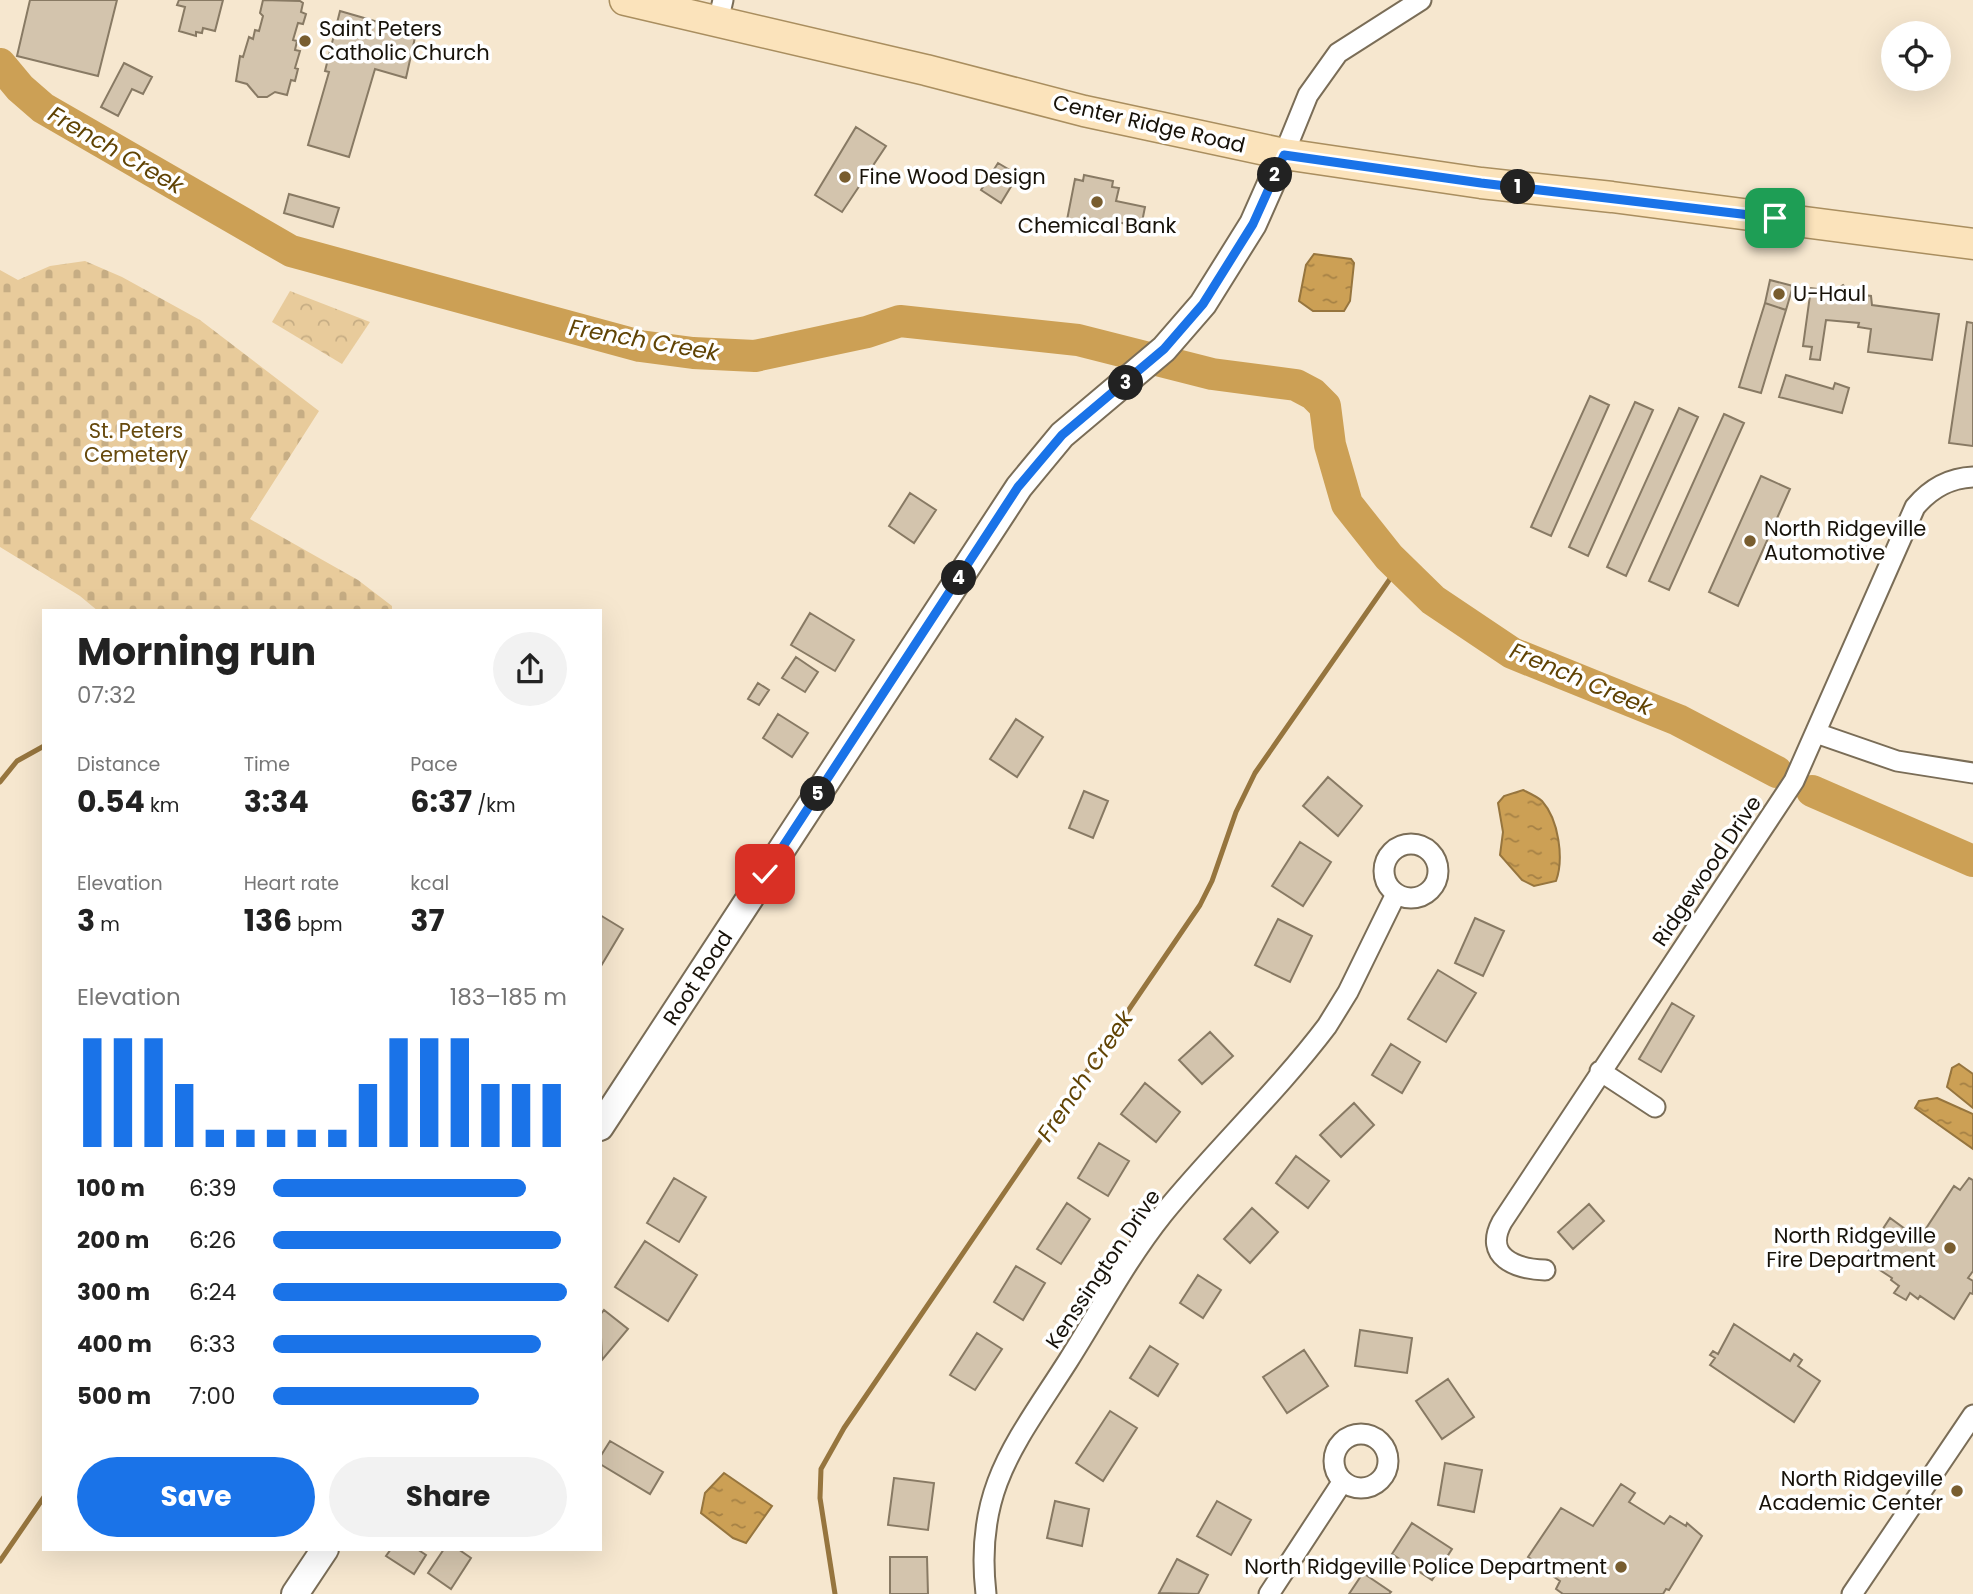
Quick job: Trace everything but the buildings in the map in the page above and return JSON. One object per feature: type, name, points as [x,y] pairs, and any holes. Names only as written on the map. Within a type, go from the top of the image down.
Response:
[{"type":"main road","name":"Center Ridge Road","points":[[625,0],[721,11],[1084,111],[1284,155],[1481,183],[1612,197],[1973,244]]},
{"type":"street","points":[[1284,155],[1308,95],[1338,53],[1421,0]]},
{"type":"street","name":"Root Road","points":[[602,1124],[1018,487],[1062,435],[1164,349],[1203,304],[1238,251],[1284,155]]},
{"type":"street","name":"Ridgewood Drive","points":[[1545,1270],[1512,1264],[1496,1244],[1496,1233],[1600,1071],[1783,799],[1816,733],[1915,507],[1934,488],[1962,477],[1973,477]]},
{"type":"street","points":[[1816,733],[1897,761],[1973,773]]},
{"type":"street","name":"Kenssington Drive","points":[[986,1594],[982,1560],[987,1509],[998,1476],[1014,1446],[1163,1215],[1327,1026],[1348,992],[1396,894]]},
{"type":"street","points":[[1600,1071],[1655,1107]]},
{"type":"street","points":[[1852,1594],[1973,1415]]},
{"type":"street","points":[[1269,1594],[1343,1481]]},
{"type":"street","points":[[295,1594],[324,1551]]},
{"type":"green space","name":"St. Peters Cemetery","points":[[85,261],[122,277],[200,320],[319,411],[250,519],[358,580],[392,606],[392,609],[96,609],[80,596],[0,547],[0,270],[18,280],[50,266]]},
{"type":"green space","points":[[290,291],[370,322],[342,364],[272,322]]},
{"type":"water","points":[[1314,254],[1351,259],[1354,263],[1350,301],[1344,311],[1313,311],[1299,301],[1306,265]]},
{"type":"water","points":[[1523,790],[1542,801],[1556,829],[1560,862],[1556,881],[1534,886],[1522,880],[1500,855],[1503,832],[1498,803],[1504,796]]},
{"type":"water","points":[[1959,1064],[1973,1074],[1973,1108],[1947,1087],[1952,1068]]},
{"type":"water","points":[[1937,1098],[1973,1114],[1973,1149],[1915,1108],[1919,1101]]},
{"type":"water","points":[[724,1473],[772,1506],[746,1543],[733,1538],[701,1513],[705,1493]]},
{"type":"waterway","name":"French Creek","points":[[0,64],[20,88],[43,108],[291,251],[640,346],[693,353],[755,356],[867,332],[900,321],[1078,340],[1212,374],[1296,385],[1313,394],[1325,406],[1330,445],[1347,504],[1389,557],[1433,600],[1512,653],[1678,720],[1777,772]]},
{"type":"waterway","name":"French Creek","points":[[835,1594],[820,1498],[821,1469],[844,1428],[1200,905],[1212,881],[1236,812],[1255,773],[1399,566]]},
{"type":"waterway","points":[[0,782],[17,761],[42,747]]},
{"type":"waterway","name":"French Creek","points":[[1812,791],[1973,861]]},
{"type":"waterway","points":[[0,1561],[42,1500]]},
{"type":"place","name":"Saint Peters Catholic Church","points":[[305,41]]},
{"type":"place","name":"Fine Wood Design","points":[[845,177]]},
{"type":"place","name":"Chemical Bank","points":[[1097,202]]},
{"type":"place","name":"U-Haul","points":[[1779,294]]},
{"type":"place","name":"North Ridgeville Automotive","points":[[1750,541]]},
{"type":"place","name":"North Ridgeville Fire Department","points":[[1950,1248]]},
{"type":"place","name":"North Ridgeville Academic Center","points":[[1957,1491]]},
{"type":"place","name":"North Ridgeville Police Department","points":[[1621,1567]]},
{"type":"route","points":[[765,874],[1018,487],[1041,457],[1082,416],[1164,349],[1203,304],[1253,224],[1284,155],[1481,183],[1775,218]]}]
